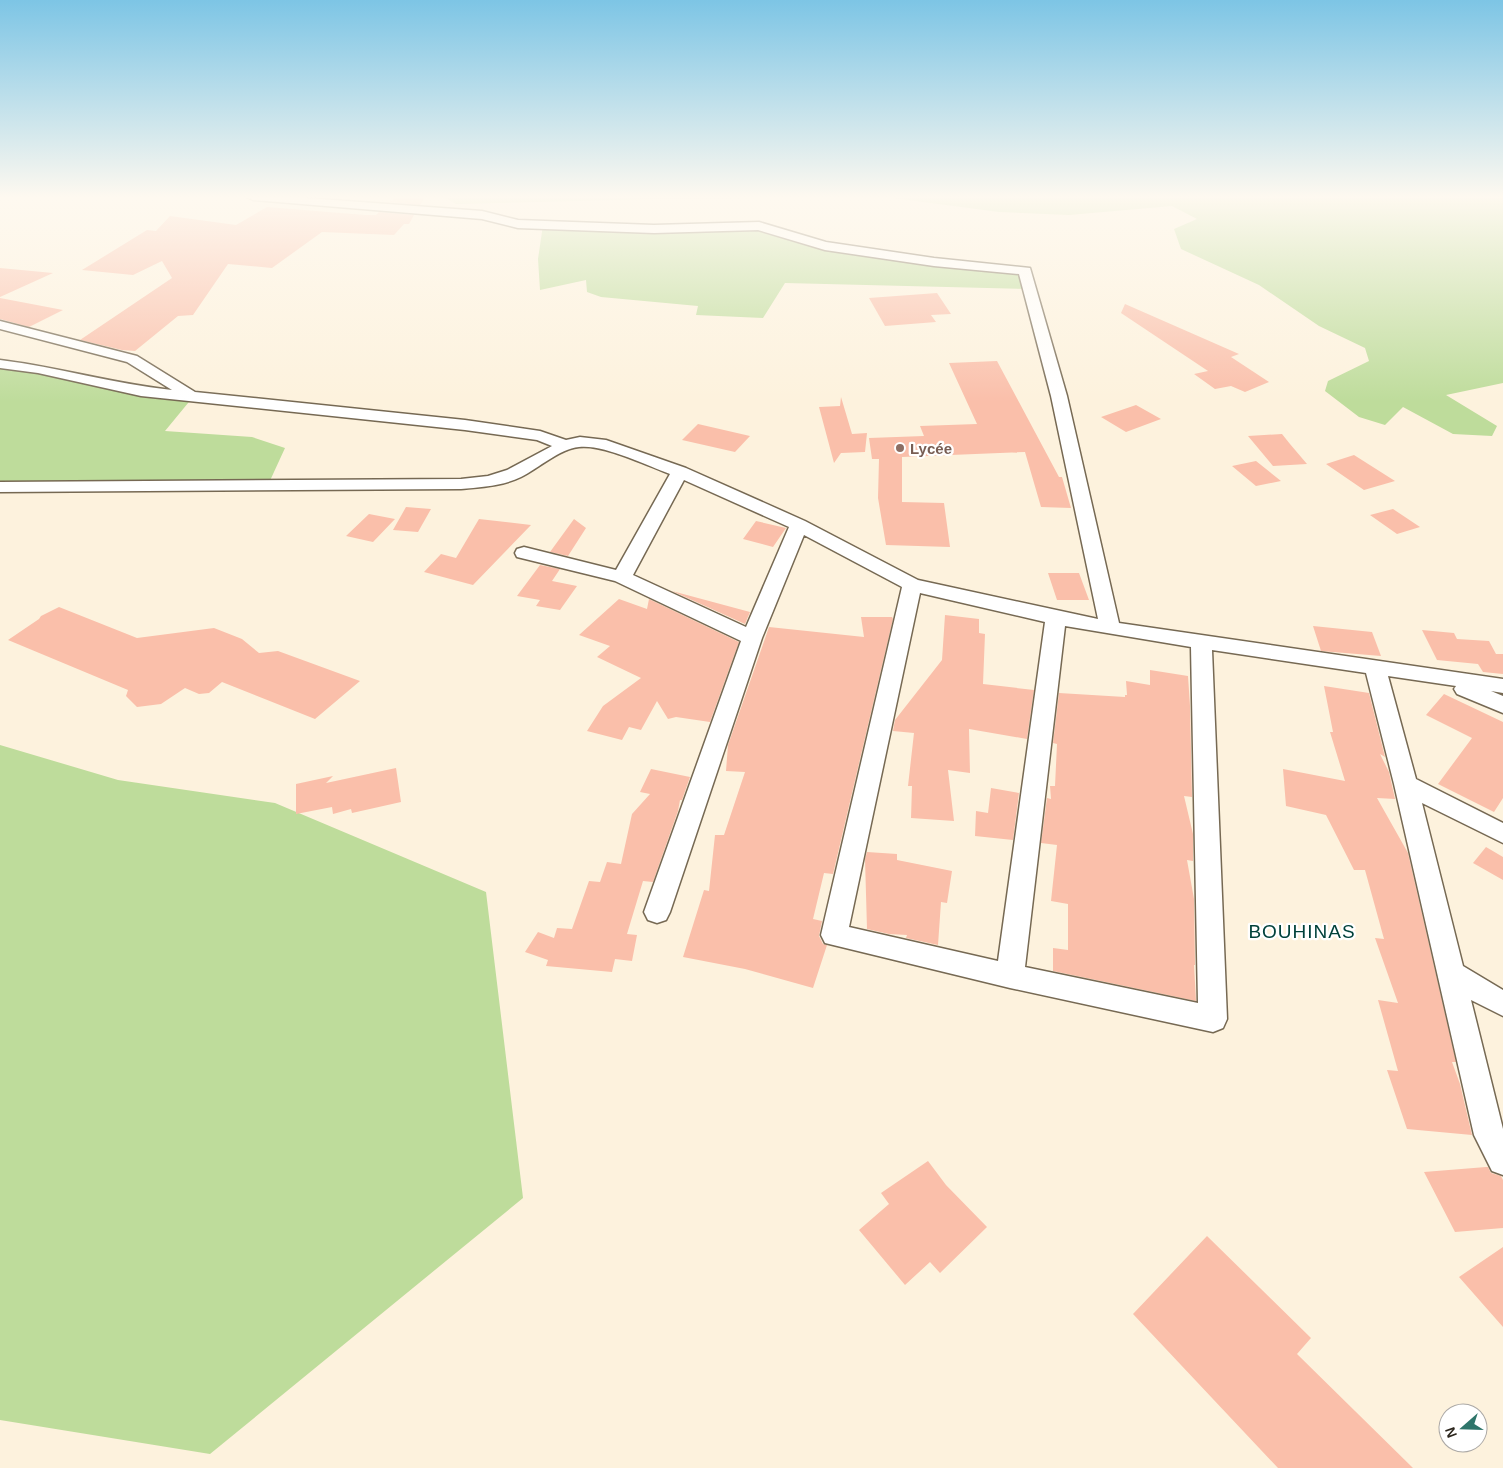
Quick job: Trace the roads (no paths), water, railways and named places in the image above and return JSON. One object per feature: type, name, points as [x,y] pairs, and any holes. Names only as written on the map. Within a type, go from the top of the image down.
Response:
[{"type":"street","points":[[966,266],[1025,272],[1059,396],[1110,628]]},
{"type":"street","points":[[0,325],[132,359],[193,396]]},
{"type":"street","points":[[0,364],[38,369],[141,391],[465,425],[540,436],[565,444]]},
{"type":"street","points":[[0,487],[461,484],[490,481],[513,474],[565,444],[580,442],[600,443],[680,472],[799,525],[912,585],[1056,618],[1110,628],[1503,686]]},
{"type":"street","points":[[622,577],[680,472]]},
{"type":"street","points":[[657,912],[752,638],[799,525]]},
{"type":"street","points":[[524,553],[622,577],[752,638]]},
{"type":"street","points":[[912,585],[834,935],[1010,976],[1213,1018],[1201,640]]},
{"type":"street","points":[[1010,976],[1056,618]]},
{"type":"street","points":[[1375,668],[1406,784],[1489,1135],[1503,1160]]},
{"type":"street","points":[[1441,678],[1503,705]]},
{"type":"street","points":[[1406,784],[1503,834]]},
{"type":"street","points":[[1450,972],[1503,1004]]},
{"type":"place","name":"Lycée","points":[[900,448]]},
{"type":"district","name":"BOUHINAS","points":[[1302,931]]}]
